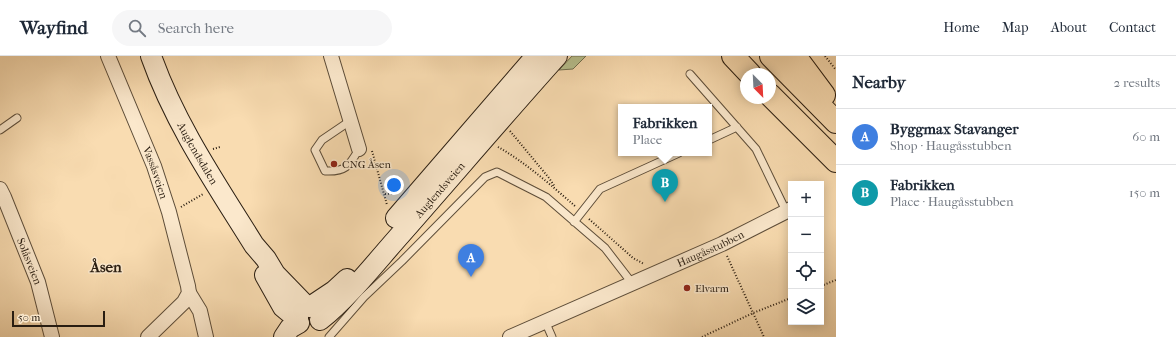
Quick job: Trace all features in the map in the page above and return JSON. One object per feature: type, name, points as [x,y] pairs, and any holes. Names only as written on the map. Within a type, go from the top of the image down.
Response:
[{"type":"highway","points":[[771,56],[836,122]]},
{"type":"highway","points":[[795,56],[836,112]]},
{"type":"highway","points":[[733,57],[744,68]]},
{"type":"highway","points":[[776,101],[836,161]]},
{"type":"main road","name":"Auglendsdalen","points":[[151,56],[166,93],[188,138],[254,245],[266,259],[307,320]]},
{"type":"main road","name":"Auglendsveien","points":[[307,320],[351,274],[371,247],[536,56]]},
{"type":"main road","name":"Auglendsveien","points":[[307,320],[340,302],[557,56]]},
{"type":"main road","points":[[284,337],[290,328],[307,320]]},
{"type":"street","name":"Vassåsveien","points":[[108,56],[154,166],[169,212],[189,293],[200,311],[206,337]]},
{"type":"street","points":[[332,56],[359,149]]},
{"type":"street","name":"Solåsveien","points":[[0,188],[38,282],[52,337]]},
{"type":"street","name":"Haugåsstubben","points":[[510,337],[722,244],[788,211]]},
{"type":"street","points":[[148,337],[184,302],[189,293]]},
{"type":"lane","name":"Haugåsstubben","points":[[690,74],[756,149],[788,208]]},
{"type":"lane","points":[[0,130],[17,118]]},
{"type":"lane","points":[[350,121],[322,140],[315,150],[325,172],[336,172],[349,165],[359,149]]},
{"type":"lane","points":[[712,139],[737,127]]},
{"type":"lane","points":[[574,222],[600,189],[672,156]]},
{"type":"lane","points":[[329,337],[364,297],[485,177],[497,172],[546,197],[605,248],[632,283]]},
{"type":"lane","points":[[545,321],[552,337]]},
{"type":"path","points":[[825,56],[836,70]]},
{"type":"path","points":[[506,125],[550,178],[556,189]]},
{"type":"path","points":[[495,145],[508,152]]},
{"type":"path","points":[[383,188],[385,194],[399,192]]},
{"type":"path","points":[[169,212],[205,193]]},
{"type":"path","points":[[724,250],[764,337]]},
{"type":"path","points":[[824,285],[836,280]]},
{"type":"path","points":[[702,337],[753,313],[788,299]]},
{"type":"green space","points":[[572,56],[586,56],[573,69],[559,70]]},
{"type":"place","name":"CNG Åsen","points":[[334,164]]},
{"type":"place","name":"Fabrikken","points":[[665,202]]},
{"type":"place","name":"Byggmax Stavanger","points":[[471,277]]},
{"type":"place","name":"Elvarm","points":[[687,288]]},
{"type":"district","name":"Åsen","points":[[106,267]]}]
